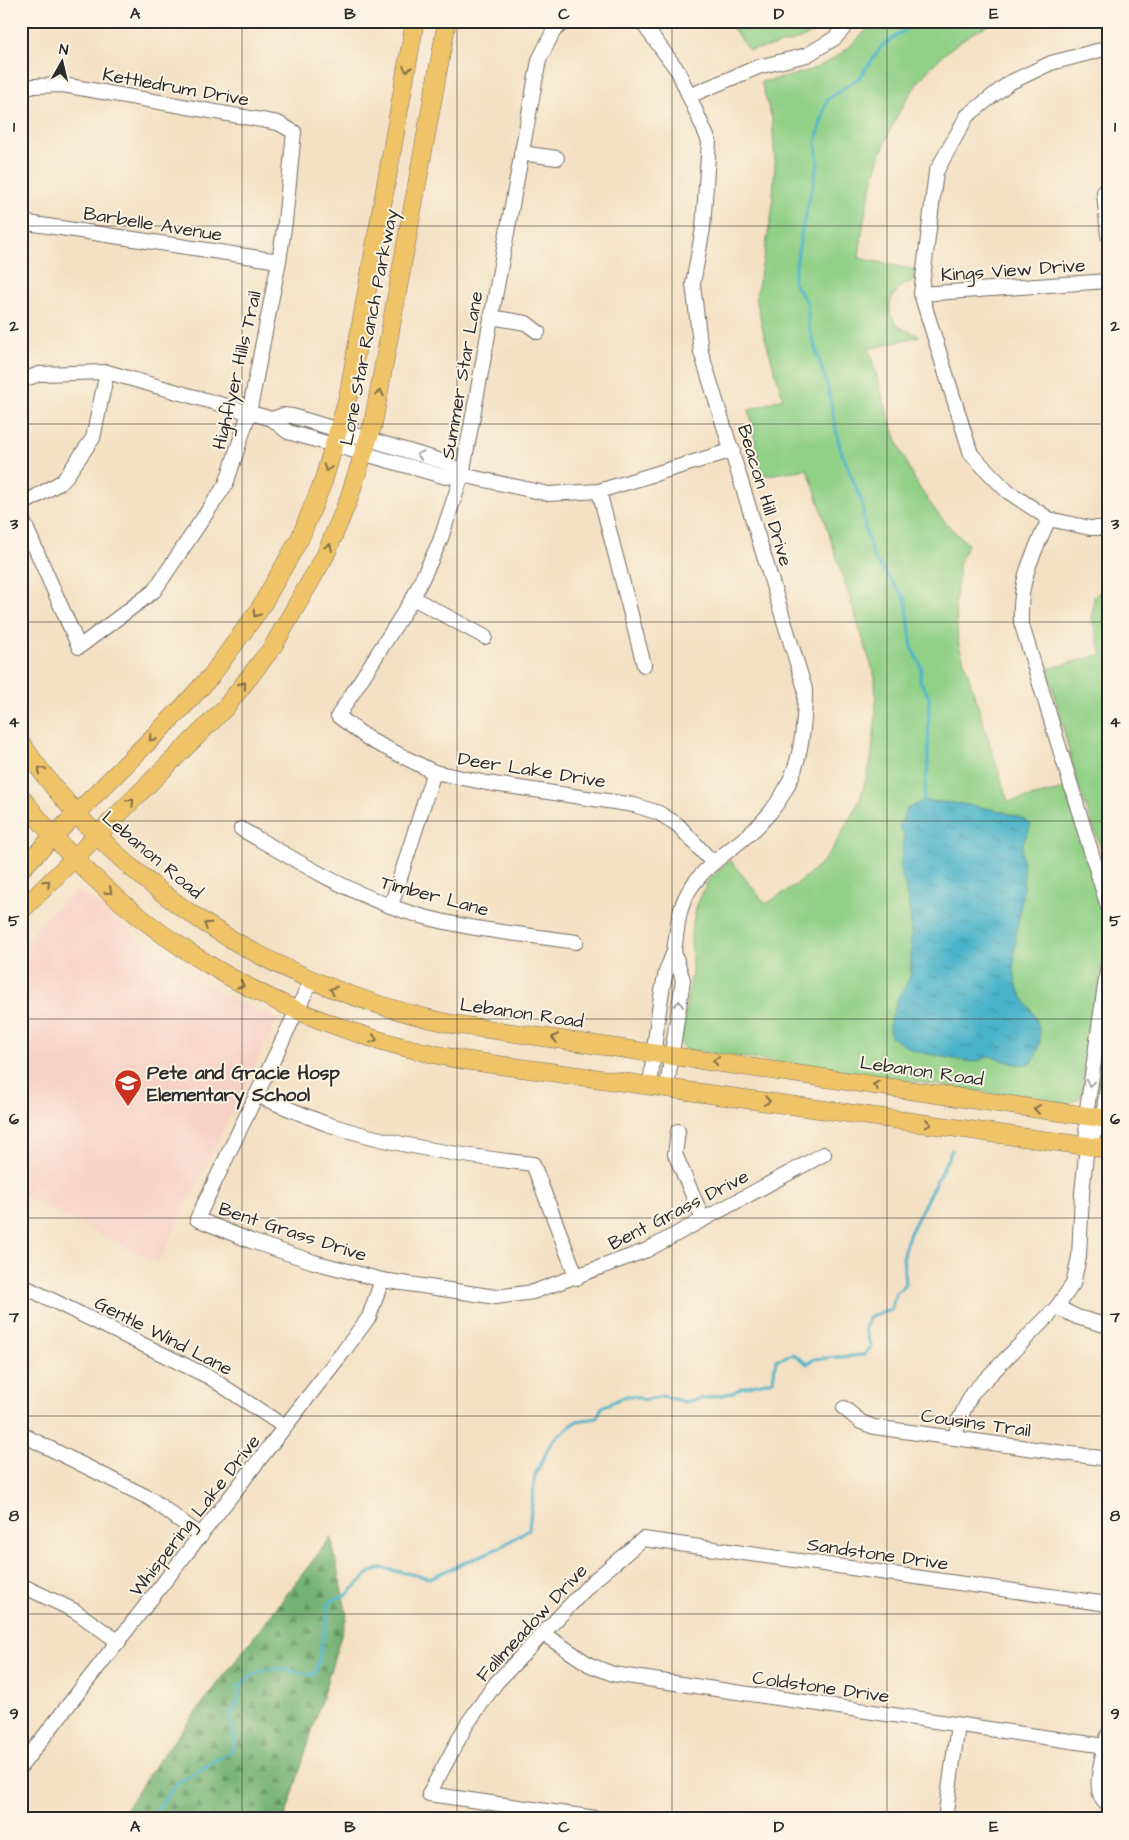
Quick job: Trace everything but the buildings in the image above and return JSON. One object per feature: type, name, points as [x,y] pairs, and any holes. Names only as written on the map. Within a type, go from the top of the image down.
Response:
[{"type":"main road","name":"Lone Star Ranch Parkway","points":[[21,869],[194,695],[242,635],[272,588],[300,538],[323,482],[337,439],[358,345],[415,21]]},
{"type":"main road","name":"Lone Star Ranch Parkway","points":[[21,911],[73,857],[225,708],[272,648],[325,556],[337,530],[367,448],[385,370],[447,21]]},
{"type":"main road","name":"Lebanon Road","points":[[21,742],[76,814],[96,836],[151,884],[199,920],[238,944],[311,981],[389,1009],[443,1022],[1099,1118]]},
{"type":"main road","points":[[21,797],[73,857],[131,910],[186,951],[250,990],[296,1011],[356,1034],[426,1053],[1108,1149]]},
{"type":"street","name":"Summer Star Lane","points":[[338,716],[413,598],[440,541],[462,475],[539,60],[553,32],[564,21]]},
{"type":"street","name":"Beacon Hill Drive","points":[[641,21],[678,71],[709,141],[703,228],[694,284],[701,352],[733,450],[805,689],[802,742],[794,774],[781,798],[750,834],[713,863],[690,889],[678,915],[674,952],[683,980],[663,1054],[658,1086]]},
{"type":"street","points":[[689,96],[750,70],[807,55],[835,38],[850,21]]},
{"type":"street","points":[[1108,48],[1051,63],[1009,83],[967,116],[936,172],[920,294],[971,454],[1007,491],[1049,519],[1090,528],[1108,528]]},
{"type":"street","name":"Kettledrum Drive","points":[[21,90],[34,86],[63,85],[278,123],[294,132]]},
{"type":"street","name":"Highflyer Hills Trail","points":[[21,516],[79,647],[154,591],[226,484],[249,413],[279,261],[294,132]]},
{"type":"street","points":[[521,153],[557,158]]},
{"type":"street","points":[[1104,192],[1108,235]]},
{"type":"street","name":"Barbelle Avenue","points":[[21,222],[279,261]]},
{"type":"street","name":"Kings View Drive","points":[[920,294],[1108,281]]},
{"type":"street","points":[[491,317],[526,323],[538,332]]},
{"type":"street","points":[[21,381],[39,374],[107,372],[272,419],[292,416],[337,439],[446,477],[462,475],[549,494],[599,491],[733,450]]},
{"type":"street","points":[[21,505],[63,481],[93,438],[107,372]]},
{"type":"street","points":[[599,491],[644,665]]},
{"type":"street","points":[[1049,519],[1027,567],[1020,598],[1021,622],[1105,883],[1108,907]]},
{"type":"street","points":[[413,598],[485,637]]},
{"type":"street","name":"Deer Lake Drive","points":[[338,716],[370,740],[434,772],[487,783],[634,805],[659,814],[678,825],[713,863]]},
{"type":"street","points":[[391,906],[434,772]]},
{"type":"street","name":"Timber Lane","points":[[241,829],[332,882],[391,906],[459,924],[576,942]]},
{"type":"street","points":[[1099,1118],[1108,965]]},
{"type":"street","points":[[311,981],[256,1095],[328,1124],[406,1145],[533,1164],[577,1278]]},
{"type":"street","points":[[956,1437],[958,1422],[972,1393],[1067,1295],[1077,1271],[1087,1146],[1099,1118],[1108,1080]]},
{"type":"street","name":"Bent Grass Drive","points":[[256,1095],[197,1219],[286,1253],[382,1280],[496,1297],[533,1292],[577,1278],[647,1250],[824,1154]]},
{"type":"street","points":[[678,1131],[675,1154],[703,1219]]},
{"type":"street","name":"Whispering Lake Drive","points":[[21,1766],[26,1751],[119,1642],[369,1317],[382,1280]]},
{"type":"street","name":"Gentle Wind Lane","points":[[21,1285],[209,1377],[285,1428]]},
{"type":"street","points":[[1057,1306],[1077,1317],[1108,1326]]},
{"type":"street","name":"Cousins Trail","points":[[844,1408],[861,1422],[874,1427],[1108,1459]]},
{"type":"street","points":[[21,1434],[151,1499],[201,1536]]},
{"type":"street","name":"Sandstone Drive","points":[[643,1539],[1108,1604]]},
{"type":"street","name":"Fallmeadow Drive","points":[[603,1819],[429,1794],[467,1724],[496,1683],[592,1582],[643,1539]]},
{"type":"street","points":[[21,1585],[76,1612],[119,1642]]},
{"type":"street","name":"Coldstone Drive","points":[[542,1633],[590,1665],[612,1674],[958,1725],[1106,1740]]},
{"type":"street","points":[[945,1819],[958,1725]]},
{"type":"street","points":[[1106,1740],[1097,1786],[1103,1802],[1108,1805]]},
{"type":"shaded area","name":"Pete and Gracie Hosp Elementary School","points":[[77,891],[100,905],[151,949],[173,960],[200,981],[241,1003],[278,1019],[158,1263],[21,1195],[21,949],[32,933],[53,910]]},
{"type":"green space","points":[[727,21],[829,21],[821,28],[802,38],[749,50]]},
{"type":"green space","points":[[874,21],[997,21],[964,39],[936,62],[914,89],[896,119],[882,152],[871,187],[859,258],[915,270],[915,280],[899,287],[890,302],[890,314],[899,327],[920,336],[869,349],[893,430],[914,479],[946,523],[968,544],[960,561],[955,603],[958,642],[1008,802],[1065,789],[1097,889],[1107,935],[1080,1098],[1069,1104],[684,1049],[680,1042],[692,972],[691,932],[697,905],[708,881],[730,860],[766,904],[793,887],[820,865],[835,845],[860,800],[871,761],[876,715],[875,677],[814,487],[807,469],[762,476],[749,410],[783,398],[763,331],[756,297],[772,213],[775,161],[772,119],[761,82],[795,75],[824,64],[849,47]]},
{"type":"green space","points":[[1100,591],[1108,591],[1108,867],[1078,785],[1048,669],[1102,654],[1092,619],[1094,597]]},
{"type":"green space","points":[[331,1537],[347,1616],[285,1819],[119,1819],[155,1765]]},
{"type":"water","points":[[755,21],[817,21],[793,31],[777,32],[762,27]]},
{"type":"water","points":[[923,801],[947,802],[997,810],[1024,819],[1031,825],[1022,847],[1024,874],[1014,966],[1015,980],[1037,1021],[1040,1032],[1039,1046],[1033,1062],[1016,1064],[990,1056],[975,1062],[959,1060],[914,1051],[891,1037],[889,1026],[899,994],[905,988],[911,974],[911,919],[905,885],[900,872],[904,834],[899,826],[907,809]]},
{"type":"waterway","points":[[918,21],[882,46],[860,77],[827,100],[816,141],[818,163],[803,225],[793,282],[807,303],[809,328],[827,385],[840,448],[862,502],[865,529],[874,558],[906,600],[912,648],[921,666],[920,681],[929,697],[928,766],[923,805]]},
{"type":"waterway","points":[[145,1819],[153,1815],[177,1783],[230,1752],[235,1742],[230,1717],[239,1700],[238,1688],[247,1679],[256,1673],[272,1669],[312,1675],[316,1671],[328,1615],[327,1606],[333,1600],[348,1594],[369,1573],[382,1568],[429,1578],[501,1547],[529,1529],[535,1475],[552,1441],[577,1421],[597,1418],[602,1407],[626,1396],[635,1396],[644,1400],[663,1396],[684,1402],[732,1393],[741,1388],[773,1380],[776,1360],[793,1354],[807,1364],[814,1359],[864,1355],[871,1347],[865,1328],[870,1316],[891,1310],[896,1293],[905,1286],[903,1254],[909,1235],[952,1150]]},
{"type":"place","name":"Pete and Gracie Hosp Elementary School","points":[[128,1107]]}]
